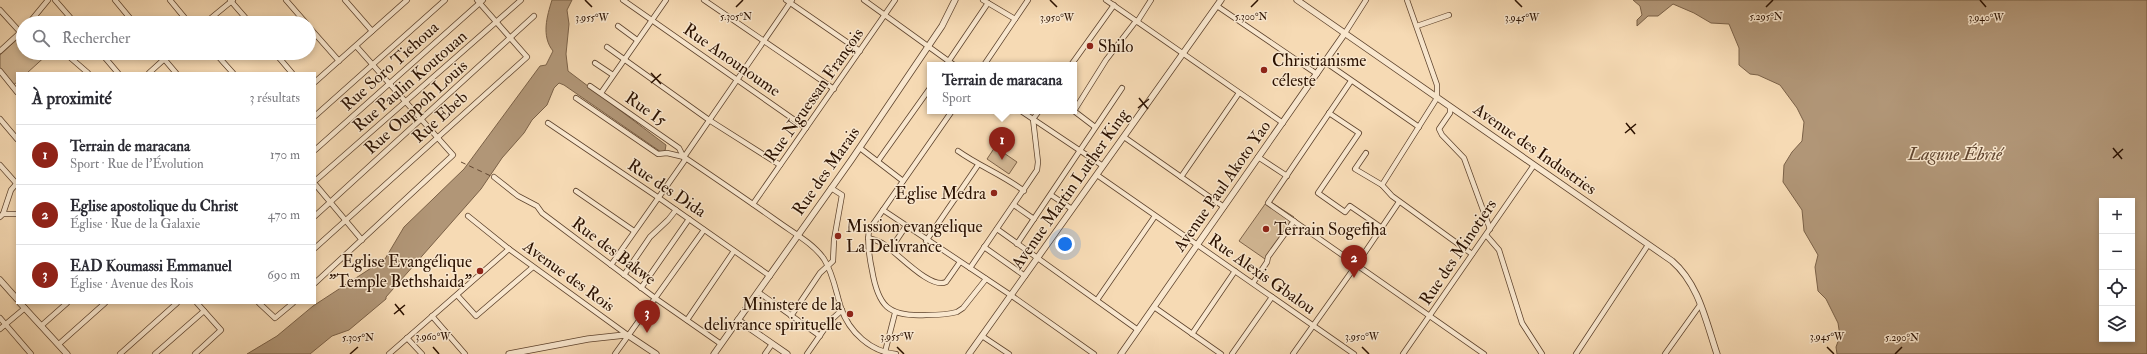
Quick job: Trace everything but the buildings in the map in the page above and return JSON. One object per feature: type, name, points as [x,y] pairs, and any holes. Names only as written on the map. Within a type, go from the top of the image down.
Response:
[{"type":"street","points":[[37,16],[48,0]]},
{"type":"street","points":[[56,0],[69,16]]},
{"type":"street","points":[[115,0],[128,16]]},
{"type":"street","points":[[170,0],[183,16]]},
{"type":"street","points":[[213,16],[231,0],[244,16]]},
{"type":"street","points":[[286,0],[300,16]]},
{"type":"street","points":[[345,0],[372,31]]},
{"type":"street","points":[[316,81],[407,0]]},
{"type":"street","points":[[316,115],[445,0]]},
{"type":"street","name":"Rue Paulin Koutouan","points":[[316,180],[521,0]]},
{"type":"street","name":"Rue Anounoume","points":[[623,0],[806,128]]},
{"type":"street","points":[[704,0],[834,89]]},
{"type":"street","points":[[864,0],[929,46],[946,62]]},
{"type":"street","name":"Rue Nguessan François","points":[[753,204],[895,0]]},
{"type":"street","name":"Rue des Marais","points":[[714,354],[860,148],[929,46],[956,0]]},
{"type":"street","points":[[986,62],[1028,0]]},
{"type":"street","points":[[1106,0],[1283,123]]},
{"type":"street","points":[[1077,106],[1106,60],[1151,0]]},
{"type":"street","name":"Avenue des Industries","points":[[1297,0],[1672,261],[1686,275],[1700,305],[1717,354]]},
{"type":"street","points":[[1346,33],[1366,0]]},
{"type":"street","points":[[1382,185],[1438,98],[1437,85],[1407,0]]},
{"type":"street","name":"Rue Ebeb","points":[[316,247],[527,58],[480,1]]},
{"type":"street","name":"Rue Soro Tiehoua","points":[[316,149],[480,1]]},
{"type":"street","points":[[601,93],[664,1]]},
{"type":"street","points":[[611,265],[684,163],[684,157],[789,1],[860,51]]},
{"type":"street","points":[[948,62],[985,1],[1015,19]]},
{"type":"street","points":[[1219,2],[1317,74]]},
{"type":"street","name":"Avenue Martin Luther King","points":[[969,354],[1012,296],[1037,258],[1219,2]]},
{"type":"street","points":[[1074,62],[1114,5]]},
{"type":"street","points":[[0,10],[16,26]]},
{"type":"street","points":[[1417,26],[1449,15]]},
{"type":"street","name":"Rue Ouppoh Louis","points":[[316,215],[511,39],[534,16]]},
{"type":"street","points":[[618,26],[638,40]]},
{"type":"street","name":"Avenue Paul Akoto Yao","points":[[1121,354],[1324,62],[1346,33]]},
{"type":"street","points":[[316,35],[338,61]]},
{"type":"street","points":[[0,51],[16,37]]},
{"type":"street","points":[[316,282],[453,155],[356,46]]},
{"type":"street","points":[[607,48],[709,120],[780,165]]},
{"type":"street","points":[[73,60],[87,72]]},
{"type":"street","points":[[107,60],[117,72]]},
{"type":"street","points":[[150,72],[163,60]]},
{"type":"street","points":[[165,60],[175,72]]},
{"type":"street","points":[[221,60],[232,72]]},
{"type":"street","points":[[281,60],[291,72]]},
{"type":"street","points":[[1324,62],[1418,127]]},
{"type":"street","points":[[595,63],[613,75]]},
{"type":"street","points":[[0,71],[16,91]]},
{"type":"street","points":[[1351,81],[1268,203],[1484,354]]},
{"type":"street","name":"Rue I5","points":[[590,86],[679,148],[684,157]]},
{"type":"street","points":[[1017,244],[1122,88]]},
{"type":"street","points":[[878,161],[927,92]]},
{"type":"street","points":[[1181,177],[1239,93]]},
{"type":"street","points":[[576,98],[658,154],[667,153],[684,157],[798,236],[819,253],[828,266],[842,310],[858,335],[872,347],[896,354]]},
{"type":"street","points":[[1450,107],[1446,119],[1439,129],[1442,135],[1464,158],[1490,229]]},
{"type":"street","points":[[1077,113],[1095,127]]},
{"type":"street","points":[[1329,113],[1359,133],[1318,193],[1345,212],[1350,206],[1382,228]]},
{"type":"street","points":[[950,114],[869,230],[868,247],[878,294],[882,302],[894,313],[908,316],[957,312],[963,308],[986,279]]},
{"type":"street","points":[[1026,114],[1103,166]]},
{"type":"street","points":[[970,268],[1024,191],[1038,166],[1033,119],[1037,114]]},
{"type":"street","points":[[0,119],[16,138]]},
{"type":"street","name":"Rue des Dida","points":[[548,123],[659,198],[770,276]]},
{"type":"street","points":[[1124,137],[1224,207]]},
{"type":"street","points":[[860,148],[903,181]]},
{"type":"street","points":[[958,151],[978,165],[1008,180],[1024,191]]},
{"type":"street","points":[[1366,153],[1355,169],[1382,185],[1399,202],[1472,254]]},
{"type":"street","points":[[1258,157],[1287,176]]},
{"type":"street","name":"Rue des Minotiers","points":[[1403,354],[1534,164]]},
{"type":"street","points":[[0,165],[16,182]]},
{"type":"street","points":[[926,241],[978,165]]},
{"type":"street","name":"Rue Alexis Gbalou","points":[[1097,175],[1354,354]]},
{"type":"street","name":"Rue des Bakwe","points":[[494,177],[518,196],[537,206],[542,212],[641,288],[721,344]]},
{"type":"street","points":[[16,184],[11,190],[1,216],[16,214]]},
{"type":"street","points":[[316,185],[362,240]]},
{"type":"street","points":[[791,316],[820,273],[834,261],[834,240],[842,195],[831,188]]},
{"type":"street","points":[[576,191],[634,231]]},
{"type":"street","points":[[1051,194],[1072,209]]},
{"type":"street","points":[[1293,354],[1399,202]]},
{"type":"street","points":[[1014,205],[1034,219]]},
{"type":"street","points":[[624,275],[650,237],[676,210]]},
{"type":"street","points":[[883,210],[926,241],[1012,296],[1094,354]]},
{"type":"street","name":"Avenue des Rois","points":[[468,216],[533,267],[656,354]]},
{"type":"street","points":[[1097,300],[1155,216]]},
{"type":"street","points":[[641,288],[689,219]]},
{"type":"street","points":[[1253,283],[1267,262],[1268,256],[1294,221]]},
{"type":"street","points":[[890,250],[906,226]]},
{"type":"street","points":[[997,229],[1138,330]]},
{"type":"street","points":[[615,354],[704,230]]},
{"type":"street","points":[[1486,235],[1499,250],[1510,280],[1522,323],[1542,354]]},
{"type":"street","points":[[868,238],[883,244],[928,280],[940,283],[946,282],[960,262]]},
{"type":"street","points":[[1576,354],[1648,245]]},
{"type":"street","points":[[984,247],[1025,276]]},
{"type":"street","points":[[389,354],[509,249]]},
{"type":"street","points":[[687,320],[734,251]]},
{"type":"street","points":[[457,295],[476,316],[533,267]]},
{"type":"street","points":[[1192,334],[1236,271]]},
{"type":"street","points":[[0,280],[16,298]]},
{"type":"street","points":[[758,292],[820,336]]},
{"type":"street","points":[[1232,354],[1272,297]]},
{"type":"street","points":[[21,304],[67,354]]},
{"type":"street","points":[[41,326],[66,304]]},
{"type":"street","points":[[59,344],[104,304]]},
{"type":"street","points":[[120,354],[176,304]]},
{"type":"street","points":[[195,354],[221,330],[197,304]]},
{"type":"street","points":[[260,304],[275,318],[292,304]]},
{"type":"street","points":[[1665,354],[1700,305]]},
{"type":"street","points":[[1154,307],[1221,354]]},
{"type":"street","points":[[0,329],[25,308]]},
{"type":"street","points":[[807,354],[830,321],[842,310]]},
{"type":"street","points":[[155,354],[204,311]]},
{"type":"street","points":[[885,352],[894,313]]},
{"type":"street","points":[[432,316],[465,354]]},
{"type":"street","points":[[0,318],[31,354]]},
{"type":"street","points":[[738,320],[787,354]]},
{"type":"street","points":[[509,354],[588,339],[629,336]]},
{"type":"street","points":[[982,336],[1009,354]]},
{"type":"street","points":[[407,338],[422,354]]},
{"type":"street","points":[[765,354],[772,344]]},
{"type":"shaded area","points":[[16,40],[16,60],[41,60],[28,72],[16,72],[16,83],[11,87],[0,74],[0,55]]},
{"type":"shaded area","points":[[995,147],[1017,162],[1009,174],[987,159]]},
{"type":"shaded area","name":"Terrain Sogefiha","points":[[1268,200],[1294,217],[1265,259],[1239,241]]},
{"type":"water","points":[[552,0],[572,0],[567,10],[569,24],[566,54],[568,71],[666,145],[665,151],[661,152],[559,83],[554,88],[547,105],[532,120],[524,133],[502,158],[481,189],[386,297],[386,299],[349,330],[332,336],[310,354],[247,354],[277,336],[313,306],[385,259],[404,227],[464,169],[540,66],[546,65],[553,51],[549,45],[546,32],[548,13]]},
{"type":"water","name":"Lagune Ébrié","points":[[1633,0],[2147,0],[2147,354],[1837,354],[1836,347],[1840,336],[1838,323],[1826,299],[1818,291],[1815,267],[1818,255],[1804,231],[1802,210],[1783,182],[1784,165],[1792,152],[1802,141],[1804,122],[1797,108],[1780,85],[1758,75],[1750,74],[1739,65],[1739,48],[1729,24],[1711,23],[1694,13],[1673,4],[1658,16],[1648,16],[1637,26],[1637,20],[1642,15],[1640,6]]},
{"type":"ferry route","points":[[461,162],[493,177]]},
{"type":"place","name":"Shilo","points":[[1090,46]]},
{"type":"place","name":"Christianisme céleste","points":[[1264,70]]},
{"type":"place","name":"Terrain de maracana","points":[[1002,160]]},
{"type":"place","name":"Eglise Medra","points":[[994,193]]},
{"type":"place","name":"Terrain Sogefiha","points":[[1266,229]]},
{"type":"place","name":"Mission evangelique La Delivrance","points":[[838,236]]},
{"type":"place","name":"Eglise Evangélique \"Temple Bethshaida\"","points":[[480,271]]},
{"type":"place","name":"Eglise apostolique du Christ","points":[[1354,278]]},
{"type":"place","name":"Ministere de la delivrance spirituelle","points":[[850,314]]},
{"type":"place","name":"EAD Koumassi Emmanuel","points":[[647,333]]}]
